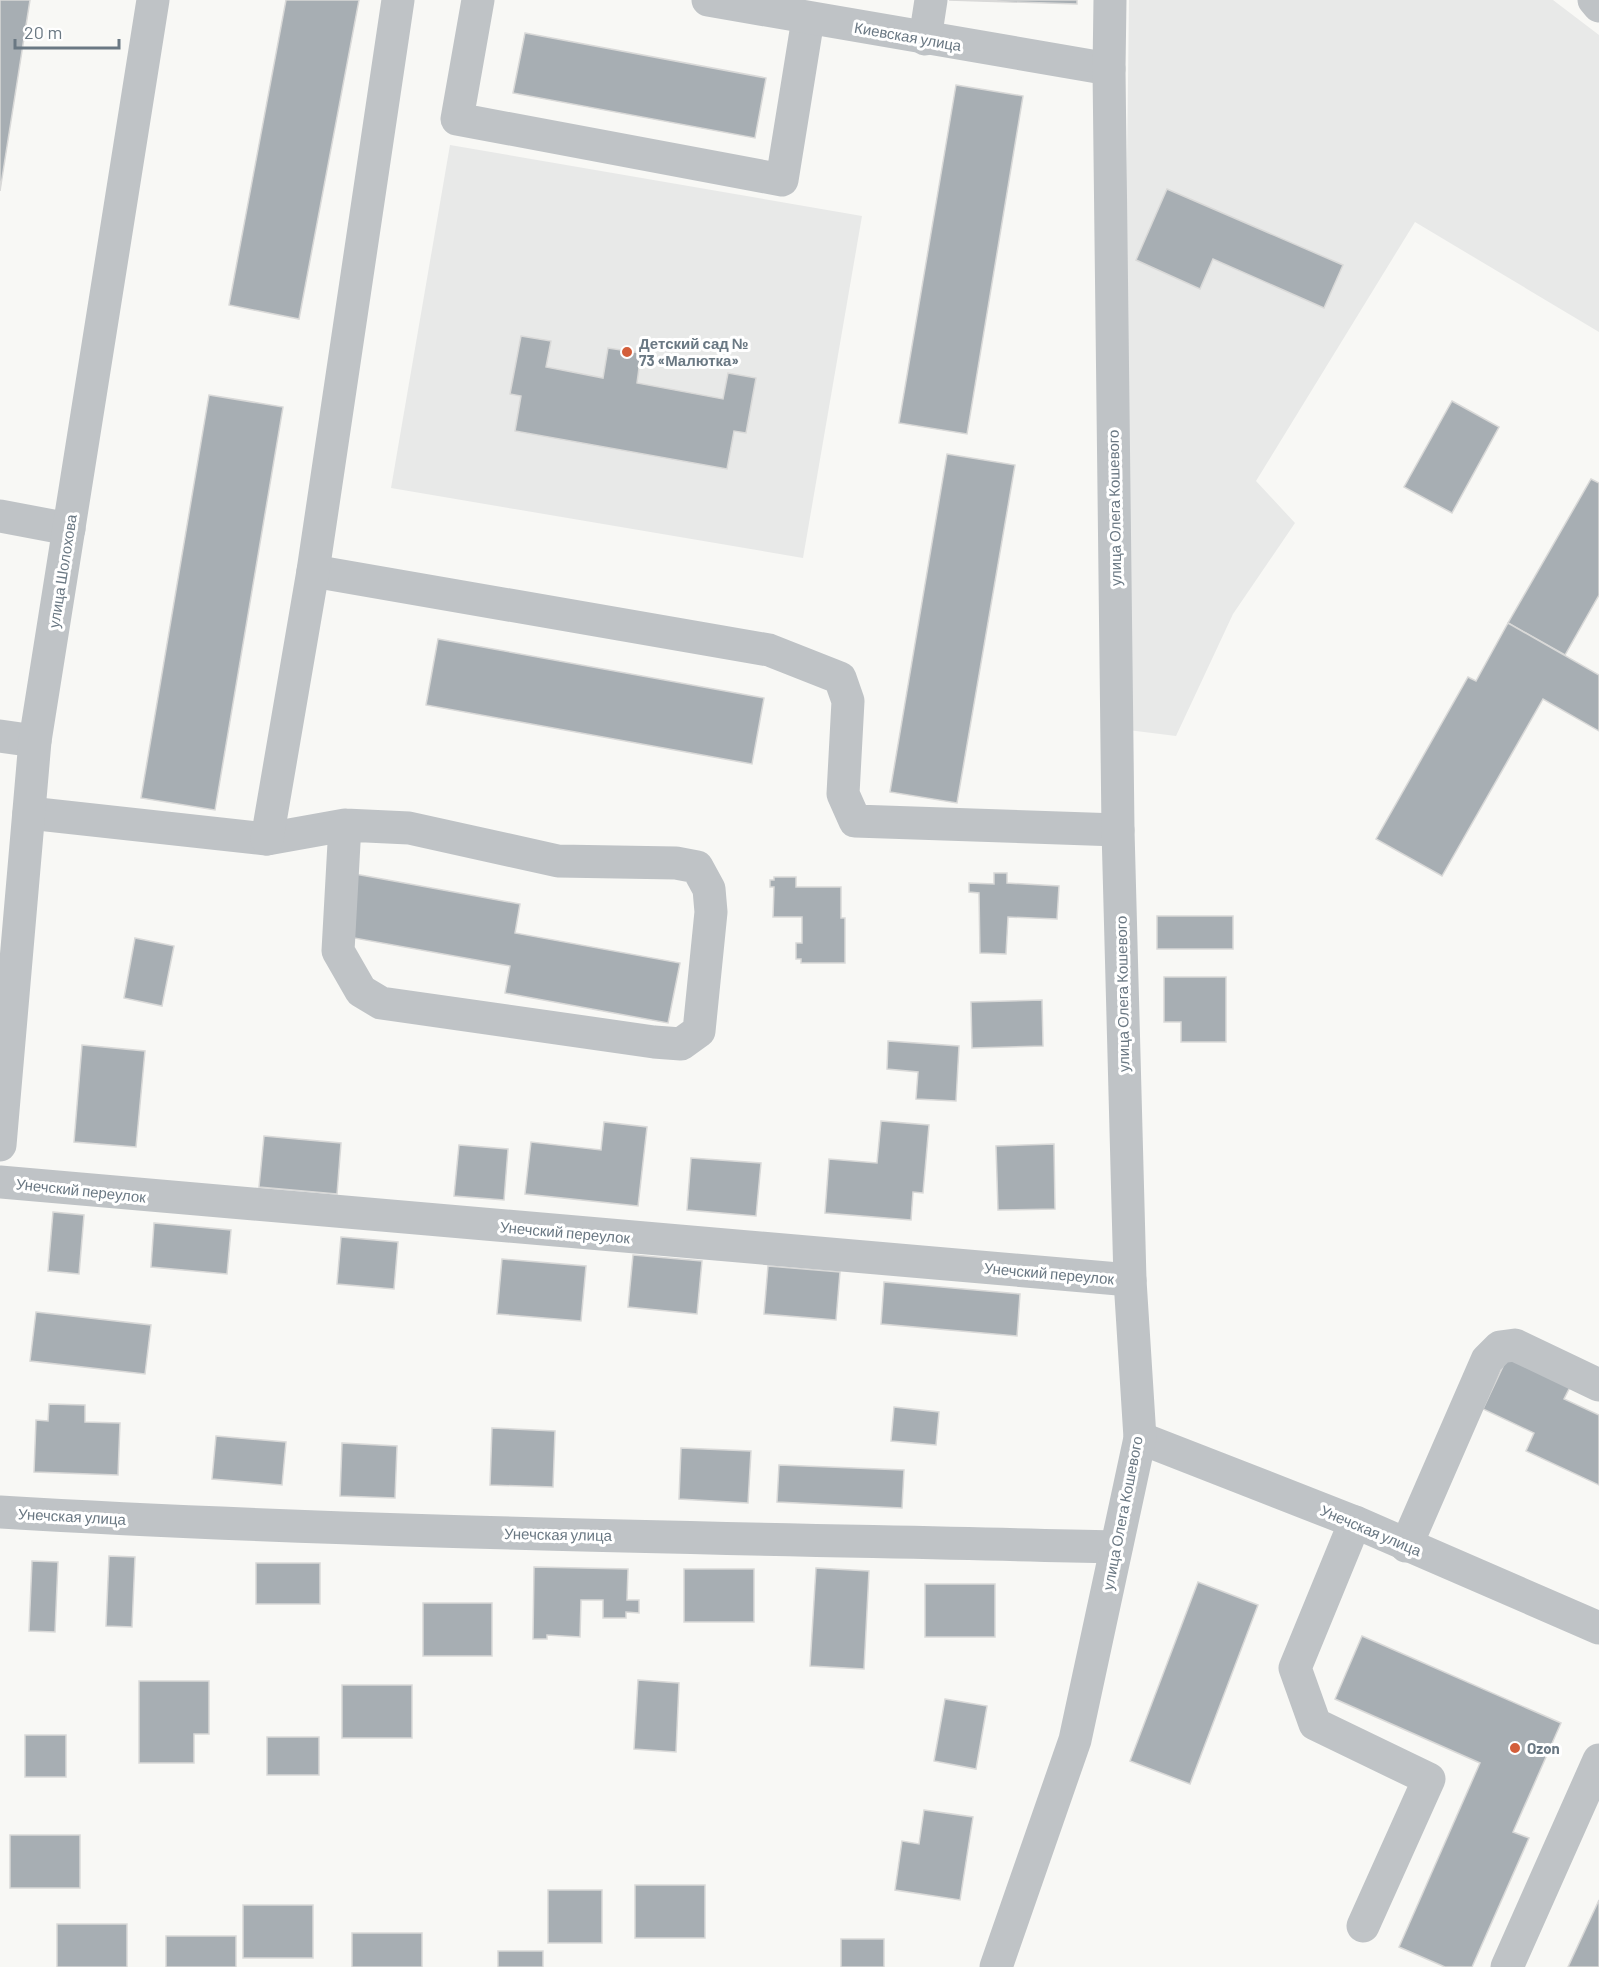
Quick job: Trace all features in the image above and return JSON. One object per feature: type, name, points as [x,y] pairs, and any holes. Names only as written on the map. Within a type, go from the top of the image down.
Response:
[{"type":"street","name":"улица Шолохова","points":[[0,1145],[35,741],[153,0]]},
{"type":"street","points":[[267,838],[313,571],[398,0]]},
{"type":"street","points":[[478,0],[457,119],[782,180],[808,19]]},
{"type":"street","name":"Киевская улица","points":[[708,0],[1109,69]]},
{"type":"street","points":[[925,39],[931,0]]},
{"type":"street","name":"улица Олега Кошевого","points":[[996,1967],[1075,1740],[1140,1438],[1130,1280],[1118,830],[1110,0]]},
{"type":"street","points":[[1594,0],[1599,6]]},
{"type":"street","points":[[0,516],[69,529]]},
{"type":"street","points":[[313,571],[769,650],[840,678],[848,701],[843,794],[855,821],[1118,830]]},
{"type":"street","points":[[0,736],[35,741]]},
{"type":"street","points":[[29,813],[267,838],[345,825],[410,828],[558,861],[676,863],[697,867],[709,889],[711,912],[699,1031],[681,1044],[654,1042],[381,1003],[361,991],[338,951],[345,825]]},
{"type":"street","name":"Унечский переулок","points":[[0,1182],[1130,1280]]},
{"type":"street","points":[[1406,1546],[1487,1360],[1500,1347],[1515,1345],[1599,1385]]},
{"type":"street","name":"Унечская улица","points":[[1140,1438],[1355,1522],[1599,1628]]},
{"type":"street","name":"Унечская улица","points":[[0,1512],[161,1521],[501,1533],[1116,1547]]},
{"type":"street","points":[[1355,1522],[1295,1668],[1315,1724],[1429,1779],[1363,1926]]},
{"type":"street","points":[[1507,1967],[1599,1761]]},
{"type":"shaded area","points":[[1129,0],[1553,0],[1599,35],[1599,332],[1415,222],[1256,481],[1295,523],[1233,614],[1176,736],[1120,729]]},
{"type":"shaded area","name":"Детский сад № 73 «Малютка»","points":[[450,145],[862,216],[803,558],[391,488]]},
{"type":"building","points":[[0,0],[30,0],[0,191]]},
{"type":"building","points":[[286,0],[359,0],[299,319],[229,305]]},
{"type":"building","points":[[949,0],[1077,0],[1077,4]]},
{"type":"building","points":[[525,33],[766,78],[755,138],[513,93]]},
{"type":"building","points":[[956,85],[1023,96],[967,434],[899,423]]},
{"type":"building","points":[[1167,189],[1343,265],[1324,308],[1213,259],[1200,289],[1136,260]]},
{"type":"building","points":[[521,336],[551,341],[546,367],[603,378],[608,348],[641,353],[637,383],[723,399],[728,373],[756,378],[746,433],[734,431],[727,469],[515,431],[521,396],[510,394]]},
{"type":"building","points":[[209,395],[283,407],[215,810],[141,798]]},
{"type":"building","points":[[1452,401],[1499,427],[1452,513],[1404,487]]},
{"type":"building","points":[[947,454],[1015,465],[957,803],[890,792]]},
{"type":"building","points":[[1591,479],[1599,483],[1599,595],[1565,655],[1508,623]]},
{"type":"building","points":[[1508,623],[1599,675],[1599,731],[1543,699],[1442,876],[1376,839],[1468,677],[1476,681]]},
{"type":"building","points":[[438,639],[764,698],[752,764],[426,705]]},
{"type":"building","points":[[994,873],[1007,873],[1007,883],[1059,886],[1057,919],[1008,917],[1006,954],[980,953],[979,893],[969,892],[969,883],[994,884]]},
{"type":"building","points":[[355,874],[520,904],[515,933],[680,963],[668,1023],[505,993],[510,966],[343,936]]},
{"type":"building","points":[[774,877],[796,877],[796,887],[841,887],[841,918],[845,918],[845,963],[801,963],[801,959],[796,959],[796,943],[802,943],[802,917],[773,917],[774,887],[770,887],[770,880],[774,880]]},
{"type":"building","points":[[1157,916],[1233,916],[1233,949],[1157,949]]},
{"type":"building","points":[[135,938],[174,946],[162,1006],[124,998]]},
{"type":"building","points":[[1164,977],[1226,977],[1226,1042],[1181,1042],[1181,1022],[1164,1022]]},
{"type":"building","points":[[1042,1000],[1043,1046],[972,1048],[971,1002]]},
{"type":"building","points":[[888,1041],[959,1046],[956,1101],[916,1099],[918,1072],[887,1069]]},
{"type":"building","points":[[82,1045],[145,1051],[136,1147],[74,1142]]},
{"type":"building","points":[[881,1121],[929,1125],[923,1193],[913,1192],[911,1220],[825,1213],[829,1159],[877,1163]]},
{"type":"building","points":[[604,1122],[647,1127],[638,1206],[525,1194],[531,1142],[601,1150]]},
{"type":"building","points":[[264,1136],[341,1143],[337,1194],[259,1187]]},
{"type":"building","points":[[1054,1144],[1055,1209],[998,1210],[996,1146]]},
{"type":"building","points":[[459,1145],[508,1149],[504,1200],[454,1196]]},
{"type":"building","points":[[691,1158],[761,1163],[756,1216],[687,1210]]},
{"type":"building","points":[[53,1212],[84,1215],[79,1274],[48,1271]]},
{"type":"building","points":[[154,1223],[231,1230],[227,1274],[151,1267]]},
{"type":"building","points":[[341,1237],[398,1242],[394,1289],[337,1284]]},
{"type":"building","points":[[633,1255],[702,1261],[697,1314],[628,1307]]},
{"type":"building","points":[[502,1259],[586,1266],[581,1321],[497,1314]]},
{"type":"building","points":[[768,1266],[840,1272],[836,1320],[764,1314]]},
{"type":"building","points":[[884,1282],[1020,1294],[1017,1336],[881,1324]]},
{"type":"building","points":[[36,1312],[151,1325],[145,1374],[30,1361]]},
{"type":"building","points":[[1508,1356],[1571,1385],[1564,1399],[1599,1415],[1599,1485],[1526,1451],[1534,1433],[1483,1409]]},
{"type":"building","points":[[49,1404],[85,1405],[85,1422],[120,1423],[118,1475],[34,1472],[36,1420],[48,1421]]},
{"type":"building","points":[[894,1407],[939,1412],[936,1445],[891,1441]]},
{"type":"building","points":[[492,1428],[555,1431],[553,1487],[490,1485]]},
{"type":"building","points":[[216,1436],[286,1442],[282,1485],[212,1479]]},
{"type":"building","points":[[342,1443],[397,1446],[395,1498],[340,1496]]},
{"type":"building","points":[[681,1448],[751,1451],[748,1503],[679,1499]]},
{"type":"building","points":[[779,1465],[904,1470],[902,1508],[777,1502]]},
{"type":"building","points":[[109,1556],[135,1557],[132,1627],[106,1626]]},
{"type":"building","points":[[32,1561],[58,1562],[55,1632],[29,1631]]},
{"type":"building","points":[[256,1563],[320,1563],[320,1604],[256,1604]]},
{"type":"building","points":[[534,1567],[628,1569],[627,1600],[639,1600],[639,1613],[626,1612],[626,1618],[603,1618],[603,1600],[581,1600],[580,1637],[547,1635],[547,1639],[533,1639]]},
{"type":"building","points":[[816,1568],[869,1571],[864,1669],[810,1666]]},
{"type":"building","points":[[684,1569],[754,1569],[754,1622],[684,1622]]},
{"type":"building","points":[[1198,1582],[1258,1605],[1190,1784],[1130,1761]]},
{"type":"building","points":[[925,1584],[995,1584],[995,1637],[925,1637]]},
{"type":"building","points":[[423,1603],[492,1603],[492,1656],[423,1656]]},
{"type":"building","points":[[1362,1636],[1561,1723],[1513,1832],[1529,1838],[1472,1967],[1445,1967],[1399,1947],[1480,1763],[1335,1699]]},
{"type":"building","points":[[638,1680],[679,1683],[676,1752],[634,1749]]},
{"type":"building","points":[[139,1681],[209,1681],[209,1734],[194,1734],[194,1763],[139,1763]]},
{"type":"building","points":[[342,1685],[412,1685],[412,1738],[342,1738]]},
{"type":"building","points":[[945,1699],[987,1706],[976,1769],[934,1761]]},
{"type":"building","points":[[25,1735],[66,1735],[66,1777],[25,1777]]},
{"type":"building","points":[[267,1737],[319,1737],[319,1775],[267,1775]]},
{"type":"building","points":[[924,1810],[973,1817],[960,1900],[895,1890],[902,1841],[919,1844]]},
{"type":"building","points":[[10,1835],[80,1835],[80,1888],[10,1888]]},
{"type":"building","points":[[635,1885],[705,1885],[705,1938],[635,1938]]},
{"type":"building","points":[[548,1890],[602,1890],[602,1943],[548,1943]]},
{"type":"building","points":[[1599,1900],[1599,1967],[1568,1967]]},
{"type":"building","points":[[243,1905],[313,1905],[313,1958],[243,1958]]},
{"type":"building","points":[[57,1924],[127,1924],[127,1967],[57,1967]]},
{"type":"building","points":[[352,1933],[422,1933],[422,1967],[352,1967]]},
{"type":"building","points":[[166,1936],[236,1936],[236,1967],[166,1967]]},
{"type":"building","points":[[841,1939],[884,1939],[884,1967],[841,1967]]},
{"type":"building","points":[[498,1951],[543,1951],[543,1967],[498,1967]]},
{"type":"place","name":"Детский сад № 73 «Малютка»","points":[[627,352]]},
{"type":"place","name":"Ozon","points":[[1515,1748]]}]
